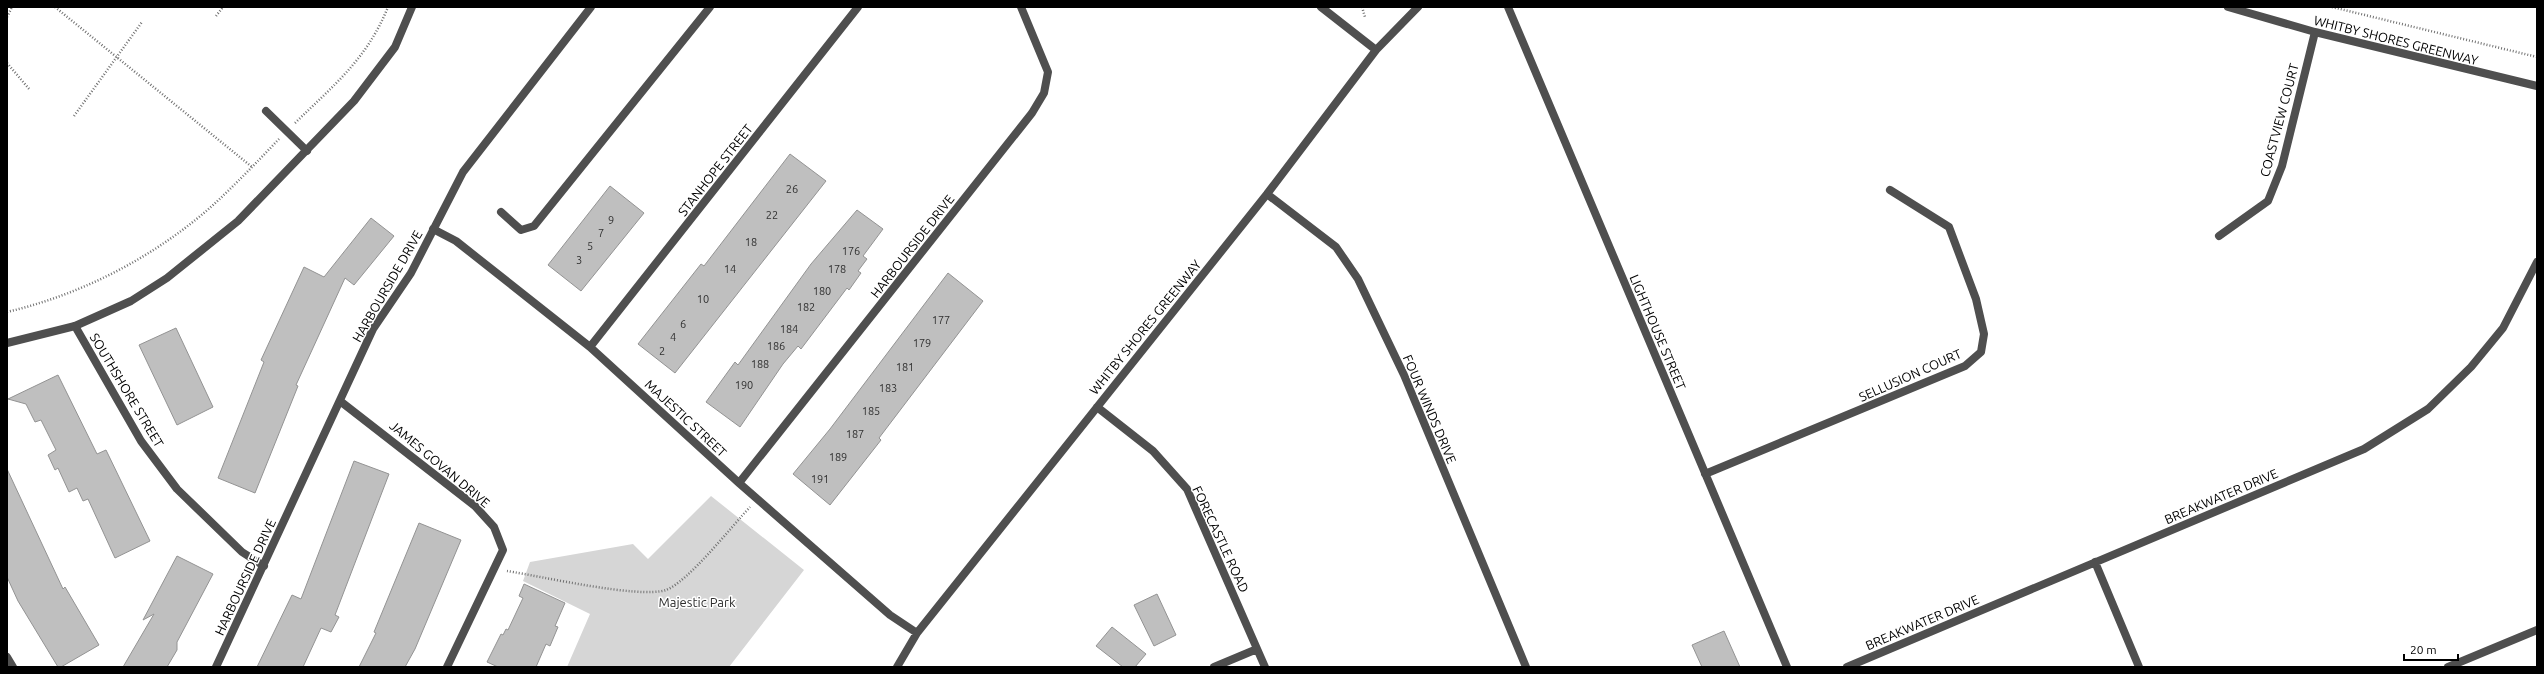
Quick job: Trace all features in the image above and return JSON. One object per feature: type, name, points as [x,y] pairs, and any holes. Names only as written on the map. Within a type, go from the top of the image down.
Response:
[{"type":"street","points":[[7,343],[75,326],[131,301],[167,278],[238,221],[354,101],[395,47],[412,7]]},
{"type":"street","name":"HARBOURSIDE DRIVE","points":[[216,667],[373,329],[411,273],[463,172],[591,7]]},
{"type":"street","points":[[501,212],[521,230],[534,226],[710,7]]},
{"type":"street","name":"STANHOPE STREET","points":[[590,347],[858,7]]},
{"type":"street","name":"HARBOURSIDE DRIVE","points":[[739,483],[1032,113],[1044,93],[1048,72],[1021,7]]},
{"type":"street","points":[[1321,7],[1376,50]]},
{"type":"street","name":"WHITBY SHORES GREENWAY","points":[[897,667],[917,633],[1267,194],[1376,50],[1418,7]]},
{"type":"street","name":"LIGHTHOUSE STREET","points":[[1508,7],[1787,667]]},
{"type":"street","name":"WHITBY SHORES GREENWAY","points":[[2228,7],[2315,32],[2537,86]]},
{"type":"street","name":"COASTVIEW COURT","points":[[2219,236],[2268,200],[2282,166],[2315,32]]},
{"type":"street","points":[[266,111],[307,151]]},
{"type":"street","name":"SELLUSION COURT","points":[[1705,474],[1965,366],[1981,352],[1984,334],[1976,299],[1949,227],[1890,190]]},
{"type":"street","name":"FOUR WINDS DRIVE","points":[[1267,194],[1336,246],[1358,279],[1404,375],[1526,667]]},
{"type":"street","name":"MAJESTIC STREET","points":[[433,229],[456,241],[590,347],[739,483],[890,615],[917,633]]},
{"type":"street","name":"BREAKWATER DRIVE","points":[[1847,667],[2364,449],[2428,409],[2471,367],[2503,328],[2537,262]]},
{"type":"street","name":"SOUTHSHORE STREET","points":[[75,326],[141,441],[177,489],[242,552],[264,566]]},
{"type":"street","name":"JAMES GOVAN DRIVE","points":[[340,401],[475,506],[494,527],[503,550],[448,667]]},
{"type":"street","name":"FORECASTLE ROAD","points":[[1097,407],[1153,451],[1186,489],[1265,667]]},
{"type":"street","points":[[2095,562],[2139,667]]},
{"type":"street","points":[[2448,667],[2537,630]]},
{"type":"street","points":[[1214,667],[1257,649]]},
{"type":"street","points":[[7,657],[13,667]]},
{"type":"path","points":[[7,17],[12,7]]},
{"type":"path","points":[[55,7],[252,167]]},
{"type":"path","points":[[216,16],[223,7]]},
{"type":"path","points":[[7,312],[40,304],[95,282],[153,251],[212,206],[363,55],[379,29],[388,7]]},
{"type":"path","points":[[1362,7],[1365,17]]},
{"type":"path","points":[[2332,7],[2537,57]]},
{"type":"path","points":[[74,116],[115,57],[142,22]]},
{"type":"path","points":[[7,63],[30,90]]},
{"type":"path","points":[[495,569],[642,593],[666,590],[687,575],[750,507]]},
{"type":"green space","name":"Majestic Park","points":[[711,496],[804,570],[729,667],[567,667],[590,614],[523,581],[530,562],[633,544],[648,559]]},
{"type":"building","points":[[790,154],[826,181],[675,373],[638,344],[701,264],[704,266]]},
{"type":"building","points":[[610,186],[644,213],[581,291],[548,265]]},
{"type":"building","points":[[857,210],[883,229],[863,256],[867,259],[858,271],[861,273],[849,290],[847,288],[801,349],[798,346],[783,364],[740,427],[706,402],[735,362],[738,365],[811,264]]},
{"type":"building","points":[[371,218],[394,236],[354,285],[345,278],[296,385],[298,386],[255,493],[218,478],[264,362],[261,360],[304,267],[324,277]]},
{"type":"building","points":[[948,273],[983,301],[879,438],[881,440],[830,505],[793,474],[830,429]]},
{"type":"building","points":[[176,328],[213,407],[177,425],[139,345]]},
{"type":"building","points":[[58,375],[97,454],[106,450],[150,541],[115,558],[88,499],[83,501],[77,488],[69,492],[58,468],[55,470],[48,455],[56,450],[41,420],[35,422],[26,404],[8,399]]},
{"type":"building","points":[[354,461],[389,474],[335,615],[339,617],[331,632],[321,628],[303,667],[257,667],[292,595],[301,599]]},
{"type":"building","points":[[7,469],[63,589],[65,587],[99,645],[61,667],[58,667],[18,601],[7,577]]},
{"type":"building","points":[[419,523],[461,540],[415,649],[405,667],[359,667],[376,633],[374,632]]},
{"type":"building","points":[[177,556],[213,574],[177,642],[177,650],[167,667],[123,667],[154,614],[143,620]]},
{"type":"building","points":[[524,584],[565,603],[555,626],[558,627],[550,646],[546,644],[536,667],[498,667],[487,662],[501,634],[503,635],[506,629],[508,630],[523,598],[519,596]]},
{"type":"building","points":[[1157,594],[1176,635],[1154,646],[1134,605]]},
{"type":"building","points":[[1112,627],[1146,654],[1135,667],[1123,667],[1096,646]]},
{"type":"building","points":[[1724,631],[1740,667],[1702,667],[1692,645]]}]
